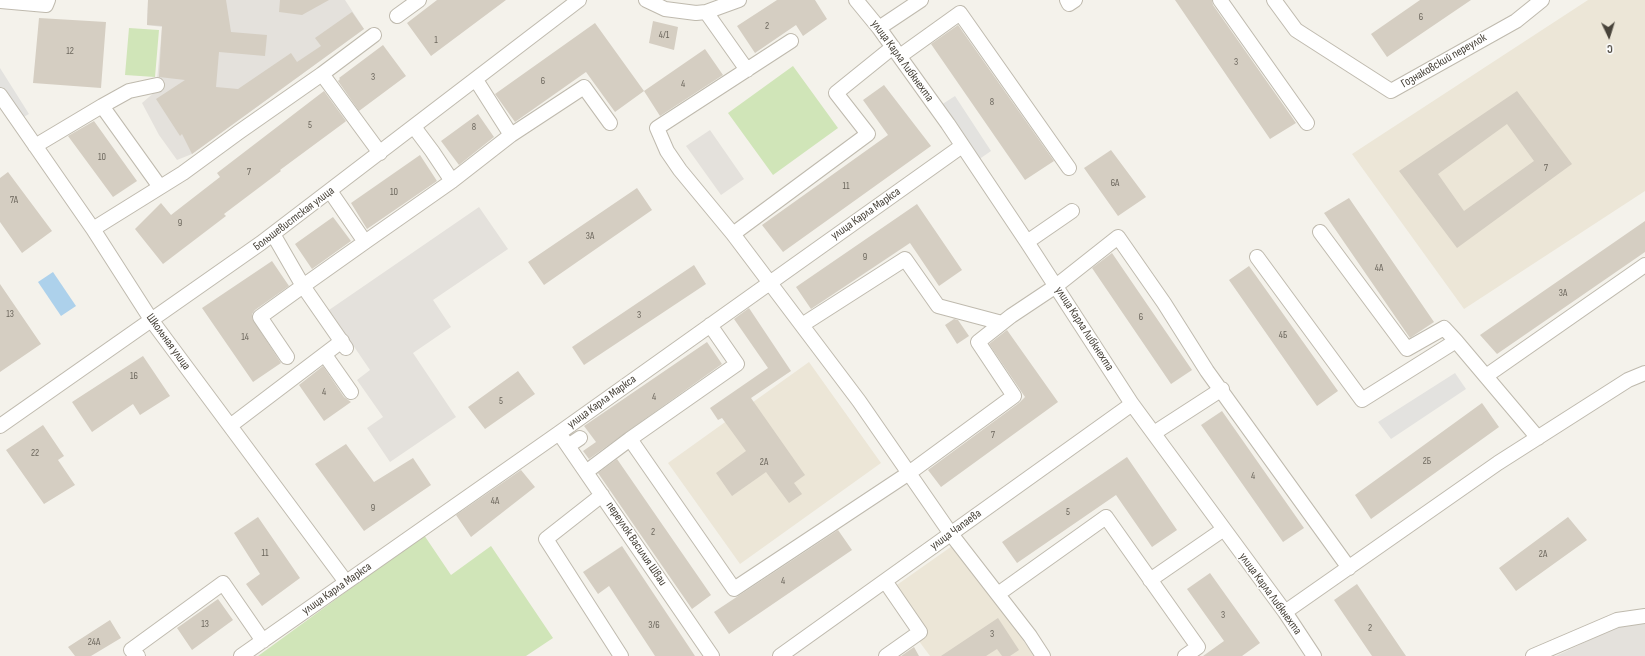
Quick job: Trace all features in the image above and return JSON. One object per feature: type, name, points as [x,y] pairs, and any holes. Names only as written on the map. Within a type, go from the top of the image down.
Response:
[{"type":"street","points":[[0,1],[46,5],[48,0]]},
{"type":"street","points":[[398,16],[419,0]]},
{"type":"street","name":"Большевистская улица","points":[[0,426],[152,321],[273,234],[580,0]]},
{"type":"street","points":[[646,0],[665,10],[706,12],[739,0]]},
{"type":"street","name":"улица Карла Либкнехта","points":[[856,0],[879,28],[948,124],[1056,286],[1132,404],[1285,612],[1314,656]]},
{"type":"street","points":[[879,28],[921,0]]},
{"type":"street","points":[[1067,0],[1069,4],[1075,0]]},
{"type":"street","points":[[1220,0],[1307,123]]},
{"type":"street","name":"Гознаковский переулок","points":[[1274,0],[1296,30],[1392,91],[1516,20],[1542,0]]},
{"type":"street","points":[[706,12],[747,70]]},
{"type":"street","points":[[733,234],[868,134],[836,93],[896,52],[960,13],[1069,168]]},
{"type":"street","points":[[93,229],[183,173],[374,35]]},
{"type":"street","points":[[791,41],[657,128],[667,151],[680,170],[733,234],[859,401],[951,534],[1030,636],[1043,656]]},
{"type":"street","points":[[322,74],[380,153]]},
{"type":"street","points":[[476,80],[511,135]]},
{"type":"street","points":[[35,146],[129,91],[157,85]]},
{"type":"street","points":[[287,357],[260,317],[452,181],[511,135],[584,87],[610,123]]},
{"type":"street","name":"Школьная улица","points":[[0,95],[93,229],[152,321],[346,582]]},
{"type":"street","points":[[102,106],[160,187]]},
{"type":"street","points":[[414,127],[452,181]]},
{"type":"street","name":"улица Карла Маркса","points":[[241,656],[559,433],[962,146]]},
{"type":"street","points":[[330,191],[364,242]]},
{"type":"street","points":[[1027,242],[1072,211]]},
{"type":"street","points":[[1320,232],[1407,349],[1444,328],[1538,438]]},
{"type":"street","points":[[230,426],[325,355],[344,345],[303,286],[273,234]]},
{"type":"street","points":[[630,439],[734,589],[909,473],[1014,396],[978,342],[1002,323],[1056,286],[1118,236],[1164,303],[1207,371],[1222,388],[1349,568]]},
{"type":"street","points":[[1257,257],[1362,400],[1456,341]]},
{"type":"street","points":[[802,325],[905,259],[938,306],[1002,323]]},
{"type":"street","points":[[1486,376],[1645,264]]},
{"type":"street","points":[[586,472],[630,439],[737,364],[710,324]]},
{"type":"street","points":[[325,355],[351,392]]},
{"type":"street","points":[[1285,612],[1498,463],[1628,380],[1645,373]]},
{"type":"street","points":[[1154,433],[1222,388]]},
{"type":"street","name":"улица Чапаева","points":[[780,656],[1132,404]]},
{"type":"street","name":"переулок Василия Шваи","points":[[559,433],[712,656]]},
{"type":"street","points":[[568,446],[580,438]]},
{"type":"street","points":[[602,495],[546,539],[621,656]]},
{"type":"street","points":[[998,594],[1106,518],[1198,648],[1185,656]]},
{"type":"street","points":[[1150,580],[1224,529]]},
{"type":"street","points":[[885,582],[920,632],[886,656]]},
{"type":"street","points":[[130,654],[223,583],[263,641]]},
{"type":"street","points":[[1532,656],[1617,620],[1645,616]]},
{"type":"shaded area","points":[[148,0],[345,0],[364,29],[192,154],[177,160],[159,135],[142,103],[156,91],[162,27],[147,25]]},
{"type":"shaded area","points":[[1588,0],[1645,0],[1645,191],[1464,309],[1352,154]]},
{"type":"shaded area","points":[[0,68],[29,114],[20,119],[0,87]]},
{"type":"shaded area","points":[[955,96],[991,151],[978,160],[941,105]]},
{"type":"shaded area","points":[[710,130],[744,179],[721,195],[686,146]]},
{"type":"shaded area","points":[[479,207],[508,249],[433,300],[451,327],[413,353],[456,417],[390,462],[367,428],[383,417],[357,380],[370,370],[329,310]]},
{"type":"shaded area","points":[[809,362],[881,463],[740,564],[668,463]]},
{"type":"shaded area","points":[[1455,373],[1466,389],[1391,439],[1378,422]]},
{"type":"shaded area","points":[[955,544],[1034,656],[930,656],[884,594]]},
{"type":"shaded area","points":[[1645,623],[1645,656],[1556,656],[1619,626]]},
{"type":"green space","points":[[129,28],[159,30],[155,77],[125,75]]},
{"type":"green space","points":[[793,66],[838,128],[773,175],[728,113]]},
{"type":"green space","points":[[424,535],[451,575],[491,546],[553,638],[526,656],[258,656]]},
{"type":"water","points":[[53,272],[76,306],[61,316],[38,282]]},
{"type":"building","points":[[148,0],[226,0],[231,32],[267,35],[265,56],[219,52],[216,87],[238,89],[291,53],[297,62],[321,46],[315,38],[352,12],[364,29],[192,154],[182,134],[180,136],[156,99],[185,80],[159,77],[162,26],[147,25]]},
{"type":"building","points":[[280,0],[329,0],[302,15],[279,12]]},
{"type":"building","points":[[437,0],[506,0],[431,56],[407,23]]},
{"type":"building","points":[[777,0],[815,0],[827,19],[803,36],[796,25],[755,53],[737,26]]},
{"type":"building","points":[[1175,0],[1212,0],[1213,5],[1296,123],[1270,139]]},
{"type":"building","points":[[1420,0],[1471,0],[1387,57],[1371,34]]},
{"type":"building","points":[[39,18],[106,22],[101,88],[33,83]]},
{"type":"building","points":[[653,21],[678,27],[674,50],[649,43]]},
{"type":"building","points":[[595,23],[644,91],[615,112],[586,72],[515,122],[495,94]]},
{"type":"building","points":[[958,25],[1054,161],[1025,180],[931,44]]},
{"type":"building","points":[[383,45],[406,76],[359,111],[338,81],[340,79],[339,78]]},
{"type":"building","points":[[705,49],[723,75],[660,116],[644,91]]},
{"type":"building","points":[[884,85],[931,146],[783,252],[762,225],[888,135],[863,100]]},
{"type":"building","points":[[324,91],[346,121],[280,170],[281,171],[224,214],[226,216],[163,264],[135,229],[161,203],[171,215],[220,177],[217,173]]},
{"type":"building","points":[[1517,91],[1572,164],[1457,248],[1399,171]],"holes":[[[1507,124],[1534,161],[1464,211],[1438,174]]]},
{"type":"building","points":[[478,114],[494,137],[459,165],[441,141]]},
{"type":"building","points":[[94,121],[137,181],[113,197],[68,136]]},
{"type":"building","points":[[1111,150],[1146,197],[1118,216],[1084,168]]},
{"type":"building","points":[[420,155],[437,181],[367,229],[351,203]]},
{"type":"building","points":[[8,172],[52,231],[22,253],[0,222],[0,178]]},
{"type":"building","points":[[637,188],[652,210],[544,285],[528,262]]},
{"type":"building","points":[[1349,198],[1434,322],[1410,338],[1324,213]]},
{"type":"building","points":[[917,204],[962,270],[939,286],[910,243],[811,309],[796,287]]},
{"type":"building","points":[[333,217],[351,241],[312,269],[295,244]]},
{"type":"building","points":[[1645,221],[1645,252],[1497,354],[1480,335]]},
{"type":"building","points":[[1112,253],[1192,370],[1171,384],[1092,268]]},
{"type":"building","points":[[272,261],[289,286],[255,310],[252,314],[252,318],[281,363],[253,382],[202,308]]},
{"type":"building","points":[[694,265],[706,284],[584,365],[572,347]]},
{"type":"building","points":[[1249,266],[1338,391],[1317,406],[1229,280]]},
{"type":"building","points":[[0,284],[41,344],[0,372]]},
{"type":"building","points":[[749,308],[791,371],[751,398],[805,475],[794,483],[802,494],[789,503],[766,472],[732,496],[716,473],[746,451],[722,418],[718,420],[710,408],[768,368],[734,319]]},
{"type":"building","points":[[954,319],[958,320],[969,336],[957,344],[945,325]]},
{"type":"building","points":[[1007,330],[1058,402],[941,487],[928,470],[1025,397],[989,344]]},
{"type":"building","points":[[707,342],[722,364],[589,459],[583,451],[596,442],[584,426]]},
{"type":"building","points":[[143,356],[170,396],[140,415],[133,404],[92,432],[72,402]]},
{"type":"building","points":[[323,366],[344,397],[351,402],[324,421],[299,385]]},
{"type":"building","points":[[518,371],[535,394],[485,429],[468,407]]},
{"type":"building","points":[[1482,403],[1499,427],[1371,519],[1355,495]]},
{"type":"building","points":[[1222,411],[1304,528],[1283,542],[1201,425]]},
{"type":"building","points":[[43,425],[64,456],[58,460],[75,485],[44,504],[6,450]]},
{"type":"building","points":[[346,444],[374,482],[413,458],[431,485],[364,531],[315,464]]},
{"type":"building","points":[[1127,457],[1177,530],[1152,547],[1116,495],[1017,563],[1002,542]]},
{"type":"building","points":[[617,459],[711,595],[692,609],[598,473]]},
{"type":"building","points":[[521,470],[535,487],[471,537],[456,515]]},
{"type":"building","points":[[258,517],[300,578],[262,606],[246,584],[260,574],[234,533]]},
{"type":"building","points":[[1568,517],[1587,540],[1516,591],[1499,568]]},
{"type":"building","points":[[838,530],[852,550],[729,634],[714,612]]},
{"type":"building","points":[[622,546],[695,656],[655,656],[609,586],[598,594],[583,572]]},
{"type":"building","points":[[1210,573],[1260,643],[1242,656],[1203,656],[1224,641],[1187,589]]},
{"type":"building","points":[[1357,584],[1406,656],[1372,656],[1334,600]]},
{"type":"building","points":[[218,599],[233,620],[192,650],[177,628]]},
{"type":"building","points":[[998,618],[1019,650],[1010,656],[1002,656],[997,649],[986,656],[941,656]]},
{"type":"building","points":[[110,620],[121,638],[91,656],[75,656],[68,647]]},
{"type":"building","points":[[914,647],[919,656],[901,656]]}]
